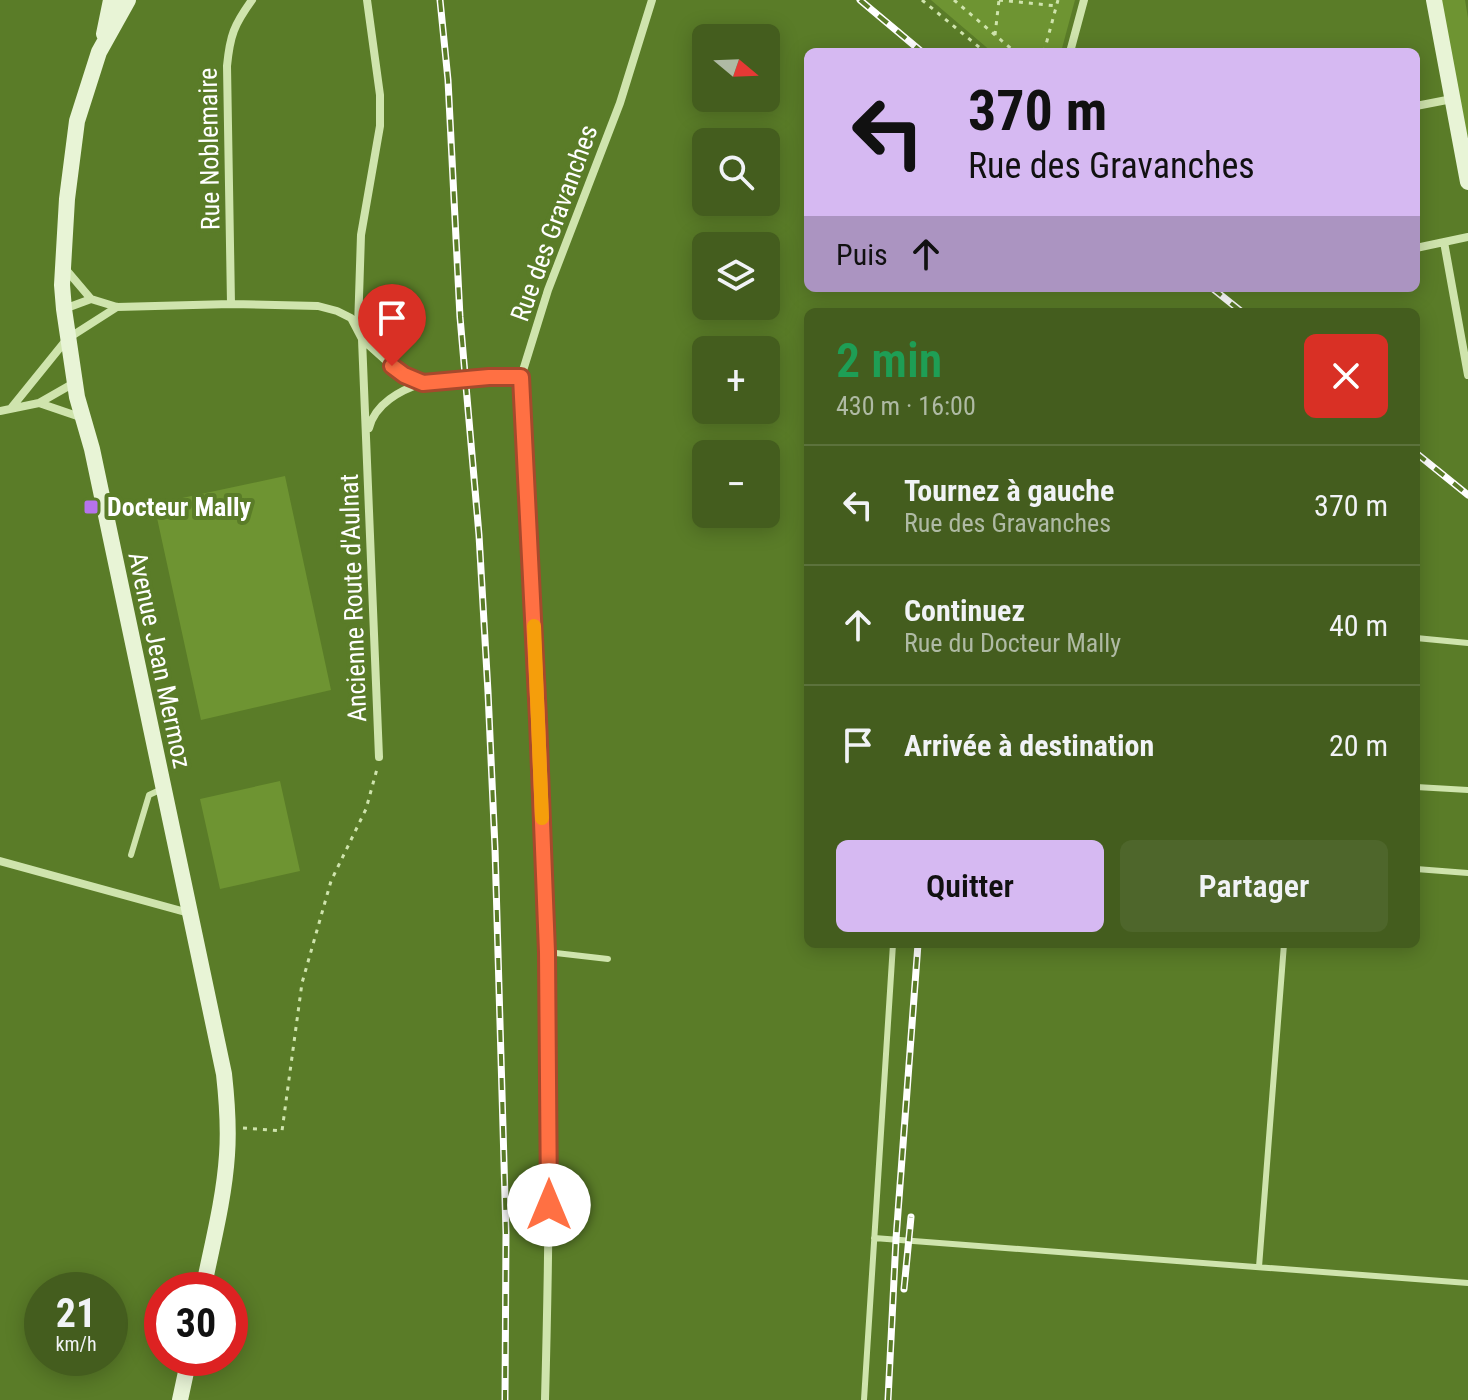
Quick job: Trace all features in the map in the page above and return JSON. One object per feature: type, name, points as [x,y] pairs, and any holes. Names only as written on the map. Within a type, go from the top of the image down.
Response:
[{"type":"main road","points":[[99,52],[111,0]]},
{"type":"main road","name":"Avenue Jean Mermoz","points":[[128,0],[99,52],[77,121],[67,199],[64,309],[78,405],[92,449],[224,1074],[227,1154],[207,1272]]},
{"type":"main road","points":[[1434,0],[1468,182]]},
{"type":"main road","points":[[180,1400],[185,1376]]},
{"type":"street","name":"Rue Noblemaire","points":[[231,304],[227,66],[230,39],[252,0]]},
{"type":"street","points":[[358,329],[361,235],[380,126],[380,95],[367,0]]},
{"type":"street","name":"Rue des Gravanches","points":[[521,377],[548,290],[620,103],[652,0]]},
{"type":"street","points":[[1071,48],[1084,0]]},
{"type":"street","points":[[1420,105],[1452,99]]},
{"type":"street","points":[[1420,247],[1468,237]]},
{"type":"street","points":[[1444,242],[1468,375]]},
{"type":"street","points":[[63,266],[91,299],[117,307],[231,304],[318,306],[337,311],[351,318],[362,339],[404,375],[423,383],[521,377],[547,952],[549,1268],[545,1400]]},
{"type":"street","points":[[64,309],[91,299]]},
{"type":"street","points":[[12,407],[67,339],[117,307]]},
{"type":"street","name":"Ancienne Route d'Aulnat","points":[[362,339],[379,757]]},
{"type":"street","points":[[0,411],[39,403],[74,383]]},
{"type":"street","name":"Ancienne Route d'Aulnat","points":[[367,437],[371,421],[379,408],[409,387],[423,383]]},
{"type":"street","points":[[39,403],[83,418]]},
{"type":"street","points":[[0,861],[189,913]]},
{"type":"lane","points":[[1420,638],[1468,643]]},
{"type":"lane","points":[[1420,787],[1468,790]]},
{"type":"lane","points":[[131,855],[149,795],[162,789]]},
{"type":"lane","points":[[1420,869],[1468,873]]},
{"type":"lane","points":[[864,1400],[893,948]]},
{"type":"lane","points":[[1259,1267],[1284,948]]},
{"type":"lane","points":[[547,952],[608,959]]},
{"type":"lane","points":[[874,1238],[1468,1283]]},
{"type":"path","points":[[922,0],[980,48]]},
{"type":"path","points":[[954,0],[1010,48]]},
{"type":"path","points":[[995,35],[999,0],[1057,6]]},
{"type":"path","points":[[1045,48],[1058,0]]},
{"type":"path","points":[[228,1126],[282,1131],[302,983],[331,881],[366,809],[379,757]]},
{"type":"green space","points":[[931,0],[1075,0],[1062,48],[987,48]]},
{"type":"green space","points":[[1441,0],[1465,0],[1468,18],[1468,141]]},
{"type":"green space","points":[[285,476],[331,690],[201,720],[154,504]]},
{"type":"green space","points":[[280,781],[300,871],[220,889],[200,799]]},
{"type":"railway","points":[[440,0],[448,80],[460,317],[479,535],[488,692],[506,1233],[505,1400]]},
{"type":"railway","points":[[860,0],[917,48]]},
{"type":"railway","points":[[1217,292],[1237,308]]},
{"type":"railway","points":[[1420,456],[1468,495]]},
{"type":"railway","points":[[888,1400],[896,1239],[918,948]]},
{"type":"railway","points":[[904,1289],[911,1217]]},
{"type":"slow traffic","points":[[534,626],[542,818]]},
{"type":"place","name":"Docteur Mally","points":[[91,507]]},
{"type":"route","points":[[392,366],[423,383],[521,377],[547,952],[549,1205]]}]
